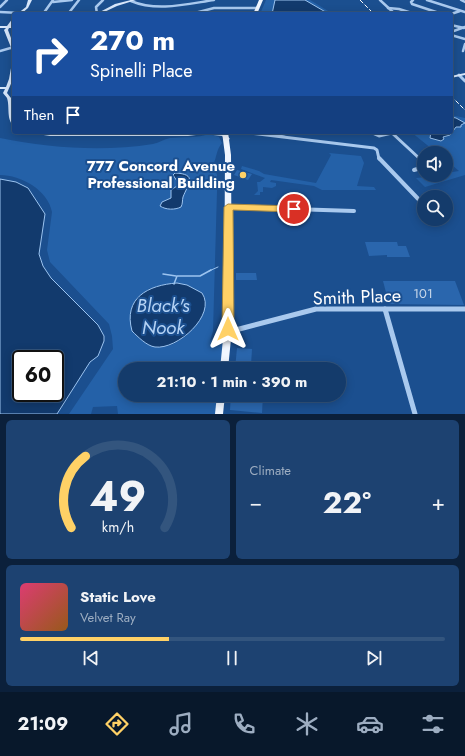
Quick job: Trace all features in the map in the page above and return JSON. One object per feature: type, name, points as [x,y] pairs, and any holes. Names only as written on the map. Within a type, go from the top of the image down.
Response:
[{"type":"main road","points":[[257,12],[263,0]]},
{"type":"main road","points":[[226,134],[228,139]]},
{"type":"main road","points":[[225,362],[228,333],[229,134]]},
{"type":"main road","points":[[219,414],[220,402]]},
{"type":"street","points":[[0,7],[7,0]]},
{"type":"street","points":[[20,12],[26,7],[30,0]]},
{"type":"street","points":[[45,12],[53,1],[72,0]]},
{"type":"street","points":[[70,12],[79,0]]},
{"type":"street","points":[[98,12],[96,6],[103,0]]},
{"type":"street","points":[[102,12],[116,5],[132,0],[138,5],[152,6],[214,0]]},
{"type":"street","points":[[380,0],[393,12]]},
{"type":"street","points":[[413,0],[411,2],[412,4],[436,12]]},
{"type":"street","points":[[427,0],[461,11]]},
{"type":"street","points":[[460,0],[465,2]]},
{"type":"street","points":[[200,12],[242,7],[259,8]]},
{"type":"street","points":[[388,8],[400,9],[409,12]]},
{"type":"street","points":[[453,13],[465,11]]},
{"type":"street","points":[[0,12],[12,13]]},
{"type":"street","points":[[12,21],[7,27],[6,35],[12,45]]},
{"type":"street","points":[[453,25],[465,28]]},
{"type":"street","points":[[0,27],[12,27]]},
{"type":"street","points":[[453,33],[465,28]]},
{"type":"street","points":[[453,35],[465,39]]},
{"type":"street","points":[[463,51],[465,44]]},
{"type":"street","points":[[0,51],[12,48]]},
{"type":"street","points":[[453,76],[465,74]]},
{"type":"street","points":[[459,75],[465,81]]},
{"type":"street","points":[[12,80],[3,91],[9,98],[12,120]]},
{"type":"street","points":[[50,134],[194,134]]},
{"type":"street","points":[[218,134],[223,135],[228,139]]},
{"type":"street","points":[[258,134],[376,148],[379,160],[417,198]]},
{"type":"street","points":[[275,136],[284,134]]},
{"type":"street","points":[[374,134],[379,136],[389,134]]},
{"type":"street","points":[[395,134],[417,155]]},
{"type":"street","points":[[228,207],[354,211]]},
{"type":"street","name":"Smith Place","points":[[228,333],[316,309],[465,310]]},
{"type":"street","points":[[385,309],[415,414]]},
{"type":"shaded area","points":[[266,0],[310,0],[330,12],[261,12]]},
{"type":"shaded area","points":[[453,115],[465,118],[465,175],[453,179],[453,172],[459,171],[453,166],[453,146],[428,146],[413,134],[453,134]]},
{"type":"shaded area","points":[[209,134],[219,137],[222,143],[213,165],[217,175],[217,191],[213,331],[210,341],[222,331],[228,331],[225,362],[118,362],[118,402],[220,402],[219,414],[118,414],[117,406],[93,407],[91,414],[69,414],[113,349],[109,324],[50,262],[47,250],[52,212],[49,204],[45,197],[32,185],[16,178],[0,175],[0,138],[76,148],[115,148],[155,143],[170,138],[195,137]],"holes":[[[177,283],[187,285],[202,293],[205,303],[202,314],[196,325],[187,335],[176,343],[164,347],[153,346],[144,340],[148,289]]]},
{"type":"shaded area","points":[[329,153],[361,156],[364,163],[357,186],[374,187],[376,190],[322,190],[314,186],[271,180],[270,182],[276,183],[276,186],[272,188],[263,187],[263,192],[260,192],[260,195],[254,195],[258,191],[257,182],[260,182],[265,178],[241,169],[242,166],[264,174],[316,183],[331,155]]},
{"type":"shaded area","points":[[420,182],[442,182],[425,187]]},
{"type":"water","points":[[275,0],[305,0],[326,12],[272,12]]},
{"type":"water","points":[[453,117],[465,123],[461,125],[461,127],[456,127],[453,131]]},
{"type":"water","points":[[431,134],[451,134],[443,137],[444,139],[441,141],[430,138]]},
{"type":"water","points":[[175,173],[187,175],[190,180],[183,197],[181,207],[168,209],[160,206],[162,202],[171,198],[171,190],[177,186],[177,181],[173,175]]},
{"type":"water","points":[[0,179],[16,182],[28,188],[45,214],[39,254],[43,266],[51,278],[98,325],[104,336],[104,341],[98,356],[90,362],[57,414],[0,414]]},
{"type":"water","name":"Black's Nook","points":[[177,283],[187,285],[202,293],[205,302],[204,311],[200,321],[183,337],[174,343],[155,347],[149,345],[132,331],[130,320],[131,310],[140,295],[148,290],[166,284]]},
{"type":"building","name":"777 Concord Avenue Professional Building","points":[[237,170],[252,174],[248,180],[234,175]]},
{"type":"building","points":[[365,242],[397,242],[398,246],[406,246],[410,257],[387,257],[387,255],[369,256]]},
{"type":"building","points":[[236,273],[256,273],[257,280],[236,280]]},
{"type":"building","points":[[383,281],[455,281],[464,305],[389,304]]},
{"type":"building","points":[[237,348],[252,349],[251,362],[236,362]]},
{"type":"building","points":[[231,402],[263,402],[262,413],[230,410]]},
{"type":"waterway","points":[[210,271],[218,267]]},
{"type":"waterway","points":[[174,284],[177,276],[200,276],[210,271]]},
{"type":"waterway","points":[[163,274],[176,276]]},
{"type":"railway","points":[[360,0],[372,12]]},
{"type":"railway","points":[[453,98],[465,110]]},
{"type":"place","name":"777 Concord Avenue Professional Building","points":[[243,175]]},
{"type":"route","points":[[228,329],[228,207],[294,209]]}]
